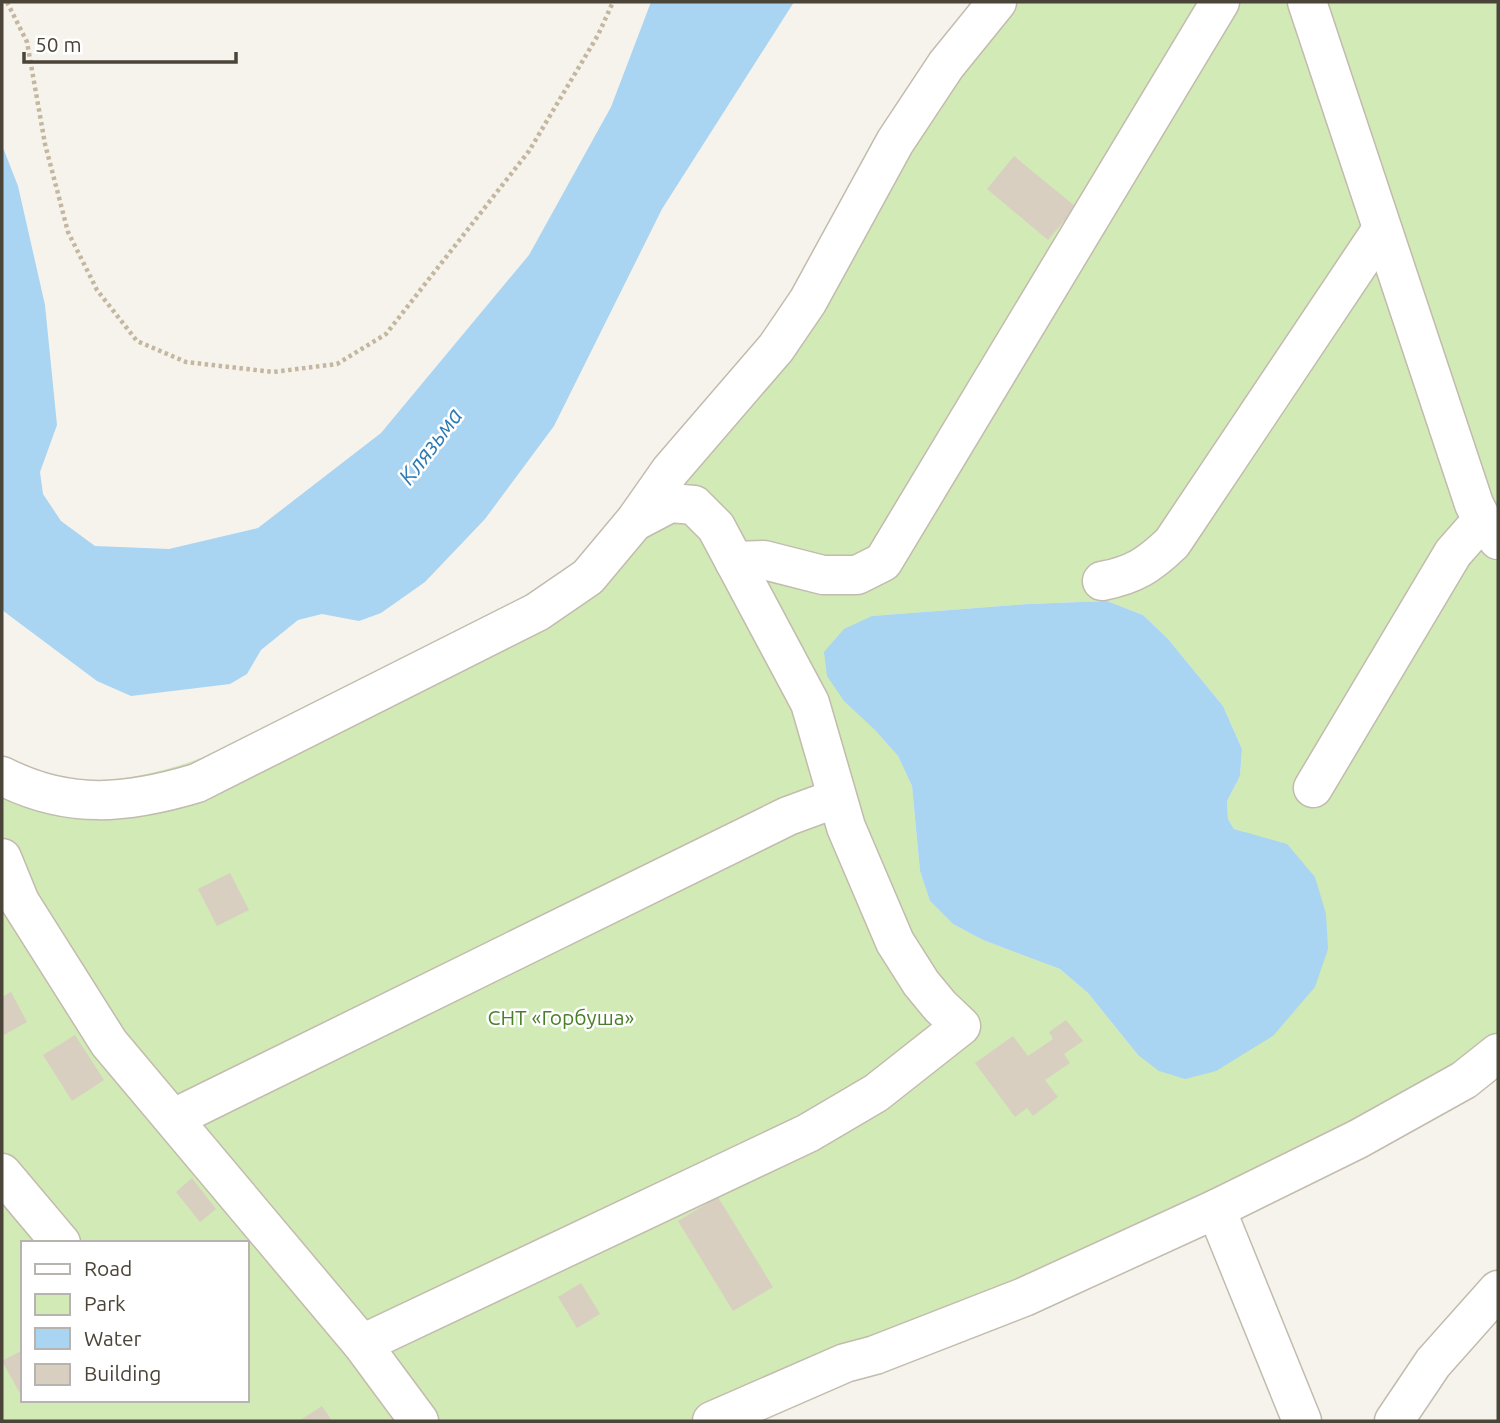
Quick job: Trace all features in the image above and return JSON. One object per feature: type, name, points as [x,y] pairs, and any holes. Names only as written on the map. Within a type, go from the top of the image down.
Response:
[{"type":"street","points":[[2,776],[29,790],[69,798],[103,800],[152,796],[197,783],[537,612],[587,577],[634,522],[670,471],[776,348],[808,301],[895,142],[946,65],[997,2]]},
{"type":"street","points":[[734,561],[764,560],[823,575],[857,575],[883,562],[1220,2]]},
{"type":"street","points":[[1307,2],[1474,504],[1490,530],[1453,553],[1313,788]]},
{"type":"street","points":[[1102,581],[1122,577],[1147,566],[1172,543],[1382,229]]},
{"type":"street","points":[[362,1344],[808,1133],[876,1093],[961,1026],[921,983],[895,942],[846,827],[810,703],[716,527],[694,505],[670,503],[634,522]]},
{"type":"street","points":[[174,1118],[788,816],[837,798]]},
{"type":"street","points":[[2,858],[20,902],[109,1042],[362,1344],[419,1421]]},
{"type":"street","points":[[712,1421],[845,1363],[875,1355],[1024,1297],[1216,1209],[1369,1133],[1464,1080],[1498,1053]]},
{"type":"street","points":[[2,1173],[59,1241]]},
{"type":"street","points":[[1216,1209],[1302,1421]]},
{"type":"street","points":[[1394,1421],[1433,1363],[1498,1290]]},
{"type":"path","points":[[7,2],[27,42],[45,144],[68,232],[97,290],[136,341],[186,362],[273,372],[337,364],[386,334],[529,151],[598,35],[614,2]]},
{"type":"green space","name":"СНТ «Горбуша»","points":[[977,2],[1498,2],[1498,1070],[733,1421],[2,1421],[2,758],[48,776],[77,781],[116,779],[193,761],[270,730],[564,577],[595,543],[788,303]],"holes":[[[1107,601],[1143,615],[1168,639],[1223,706],[1242,749],[1240,776],[1227,801],[1228,819],[1234,829],[1245,832],[1138,1055],[1088,993],[1060,969],[983,940],[953,924],[930,901],[920,871],[912,786],[898,756],[874,729],[872,616]]]},
{"type":"water","name":"Клязьма","points":[[651,2],[794,2],[662,209],[554,426],[485,519],[425,582],[381,613],[359,621],[322,614],[298,620],[261,650],[247,674],[230,684],[131,696],[97,681],[2,610],[2,145],[18,186],[45,305],[57,425],[40,472],[43,494],[61,521],[95,546],[169,549],[258,528],[381,433],[529,255],[611,107]]},
{"type":"water","points":[[1107,601],[1143,615],[1168,639],[1223,706],[1242,749],[1240,776],[1227,801],[1228,819],[1234,829],[1287,844],[1315,877],[1326,914],[1328,949],[1315,987],[1273,1036],[1216,1071],[1185,1079],[1159,1071],[1138,1055],[1088,993],[1060,969],[983,940],[953,924],[930,901],[920,871],[912,786],[898,756],[844,701],[827,676],[824,652],[844,629],[872,616]]},
{"type":"building","points":[[1014,156],[1076,207],[1048,240],[987,189]]},
{"type":"building","points":[[230,873],[249,910],[217,926],[198,889]]},
{"type":"building","points":[[11,992],[27,1022],[2,1036],[2,997]]},
{"type":"building","points":[[1066,1020],[1083,1041],[1064,1054],[1070,1063],[1045,1080],[1058,1097],[1033,1116],[1027,1108],[1015,1117],[975,1063],[1013,1036],[1028,1056],[1053,1039],[1049,1032]]},
{"type":"building","points":[[75,1035],[104,1080],[72,1101],[43,1055]]},
{"type":"building","points":[[192,1178],[216,1209],[200,1222],[176,1192]]},
{"type":"building","points":[[718,1197],[773,1287],[733,1311],[678,1221]]},
{"type":"building","points":[[581,1283],[600,1314],[577,1328],[558,1297]]},
{"type":"building","points":[[21,1351],[21,1395],[2,1361]]},
{"type":"building","points":[[322,1406],[332,1421],[299,1421]]}]
